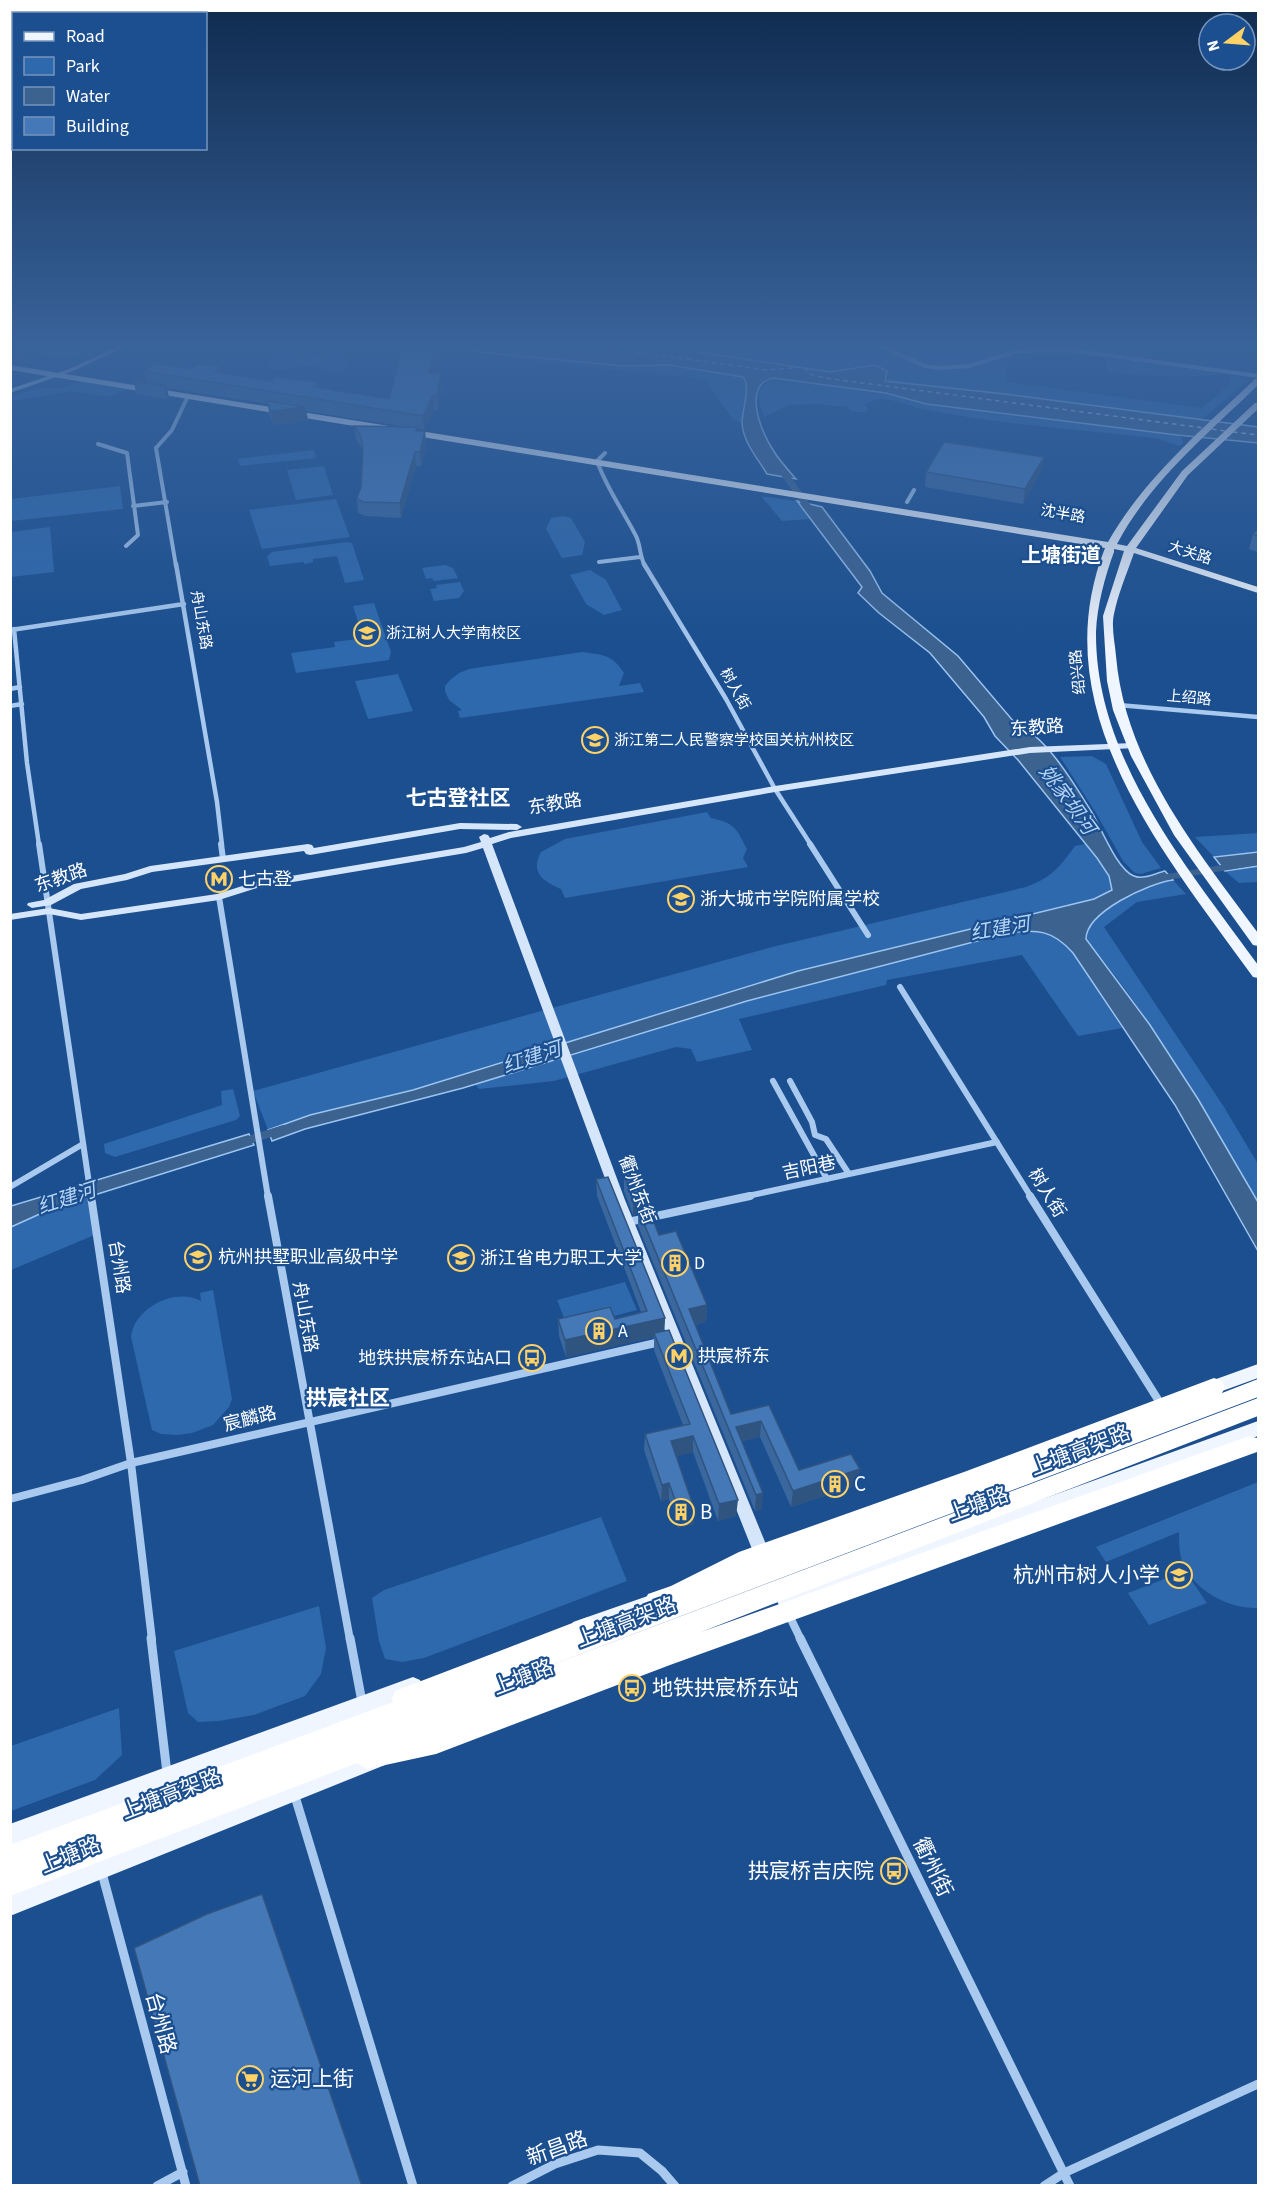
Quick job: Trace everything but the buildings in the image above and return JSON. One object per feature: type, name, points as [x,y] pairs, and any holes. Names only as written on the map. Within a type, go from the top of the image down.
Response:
[{"type":"highway","points":[[296,1772],[428,1688],[677,1594],[747,1559],[971,1479],[1214,1387]]},
{"type":"highway","name":"上塘高架路","points":[[10,1858],[296,1772],[1258,1388]]},
{"type":"highway","name":"上塘高架路","points":[[10,1882],[296,1772],[1095,1472],[1258,1407]]},
{"type":"highway","points":[[296,1772],[436,1742],[1255,1438]]},
{"type":"main road","name":"沈半路","points":[[504,445],[794,488],[907,502],[1113,543]]},
{"type":"main road","name":"沈半路","points":[[550,445],[785,482],[803,494],[1113,543]]},
{"type":"main road","name":"绍兴路","points":[[1193,445],[1149,493],[1113,543],[1092,604],[1091,670],[1101,715],[1114,746],[1164,845],[1258,974]]},
{"type":"main road","name":"绍兴路","points":[[1215,445],[1185,473],[1133,546],[1108,616],[1113,681],[1118,704],[1133,746],[1180,835],[1258,942]]},
{"type":"main road","name":"大关路","points":[[1113,543],[1133,546],[1258,580]]},
{"type":"main road","name":"大关路","points":[[1133,546],[1258,590]]},
{"type":"main road","points":[[1214,1387],[1258,1371]]},
{"type":"main road","name":"上塘路","points":[[10,1835],[362,1705],[766,1564],[1258,1379]]},
{"type":"main road","name":"上塘路","points":[[10,1905],[101,1870],[296,1772],[783,1603],[944,1542],[1255,1438]]},
{"type":"street","points":[[103,445],[127,453],[138,535],[126,546]]},
{"type":"street","name":"舟山东路","points":[[158,445],[156,448],[217,802],[222,859]]},
{"type":"street","points":[[597,460],[605,453]]},
{"type":"street","name":"树人街","points":[[597,460],[604,481],[638,537],[640,557],[726,699],[774,786],[868,935]]},
{"type":"street","points":[[907,502],[914,490]]},
{"type":"street","points":[[133,506],[167,502]]},
{"type":"street","points":[[599,562],[640,557]]},
{"type":"street","points":[[12,629],[184,604]]},
{"type":"street","name":"台州路","points":[[12,629],[27,763],[131,1463],[167,1777]]},
{"type":"street","points":[[10,689],[20,687]]},
{"type":"street","points":[[10,706],[22,704]]},
{"type":"street","name":"上绍路","points":[[1118,704],[1258,717]]},
{"type":"street","name":"东教路","points":[[10,917],[48,907],[78,886],[128,877],[150,869],[308,847],[310,852],[460,826],[507,829],[977,755],[1094,745],[1133,746]]},
{"type":"street","name":"东教路","points":[[10,909],[48,907],[81,917],[219,897],[255,885],[466,850],[508,835],[774,786]]},
{"type":"street","name":"衢州东街","points":[[480,827],[628,1222],[766,1564]]},
{"type":"street","name":"舟山东路","points":[[219,897],[262,1166],[362,1705]]},
{"type":"street","name":"树人街","points":[[900,987],[1168,1414]]},
{"type":"street","points":[[773,1081],[827,1179]]},
{"type":"street","points":[[790,1081],[812,1122],[815,1135],[826,1139],[849,1174]]},
{"type":"street","name":"吉阳巷","points":[[628,1222],[997,1142]]},
{"type":"street","points":[[10,1187],[83,1144]]},
{"type":"street","name":"宸麟路","points":[[10,1499],[82,1480],[131,1463],[675,1338]]},
{"type":"street","name":"衢州街","points":[[766,1564],[783,1603],[1070,2186]]},
{"type":"street","points":[[296,1772],[413,2186]]},
{"type":"street","name":"台州路","points":[[101,1870],[186,2186]]},
{"type":"street","points":[[1044,2186],[1064,2173],[1258,2084]]},
{"type":"street","name":"新昌路","points":[[512,2186],[555,2164],[598,2150],[640,2153],[662,2171],[675,2186]]},
{"type":"street","points":[[157,2186],[183,2172]]},
{"type":"green space","points":[[314,450],[316,458],[240,466],[238,459]]},
{"type":"green space","points":[[324,466],[333,495],[296,500],[287,470]]},
{"type":"green space","points":[[120,486],[123,509],[11,521],[11,499]]},
{"type":"green space","points":[[761,496],[797,501],[810,519],[782,521]]},
{"type":"green space","points":[[336,499],[350,537],[262,549],[249,510]]},
{"type":"green space","points":[[563,516],[571,518],[585,542],[582,555],[562,558],[546,529],[551,518]]},
{"type":"green space","points":[[50,527],[54,572],[11,577],[11,532]]},
{"type":"green space","points":[[352,543],[364,580],[345,583],[337,556],[313,559],[313,562],[305,564],[303,562],[270,566],[267,556],[272,552]]},
{"type":"green space","points":[[445,565],[453,568],[458,578],[434,581],[432,578],[426,579],[422,568]]},
{"type":"green space","points":[[590,570],[606,580],[622,610],[604,615],[586,604],[570,575]]},
{"type":"green space","points":[[460,582],[464,591],[459,598],[434,601],[430,589],[437,588],[436,585]]},
{"type":"green space","points":[[374,603],[391,652],[389,660],[296,673],[291,653],[335,647],[334,642],[357,639],[356,635],[362,634],[353,606]]},
{"type":"green space","points":[[582,652],[611,659],[624,673],[619,686],[640,683],[644,692],[460,718],[458,711],[462,710],[449,700],[445,691],[445,686],[450,680],[469,669]]},
{"type":"green space","points":[[398,674],[413,711],[368,719],[355,681]]},
{"type":"green space","points":[[1092,756],[1106,764],[1142,842],[1161,868],[1141,874],[1135,873],[1123,861],[1060,757]]},
{"type":"green space","points":[[707,812],[711,818],[730,824],[737,831],[747,849],[743,858],[748,867],[565,898],[561,889],[549,883],[538,871],[538,859],[541,852],[565,839]]},
{"type":"green space","points":[[1258,833],[1258,852],[1214,857],[1195,837]]},
{"type":"green space","points":[[1086,844],[1109,876],[1112,890],[1094,899],[798,971],[413,1090],[310,1115],[268,1130],[253,1091],[772,947],[1026,887],[1054,871],[1075,846]]},
{"type":"green space","points":[[1258,866],[1258,882],[1239,883],[1225,871]]},
{"type":"green space","points":[[1173,880],[1186,894],[1137,902],[1104,927],[1224,1107],[1258,1164],[1258,1202],[1156,1034],[1134,1001],[1086,939],[1088,929],[1096,919],[1120,900],[1162,882]]},
{"type":"green space","points":[[1031,930],[1054,935],[1062,940],[1122,1028],[1078,1036],[1022,955],[887,980],[886,985],[739,1019],[752,1050],[697,1062],[691,1049],[676,1047],[554,1081],[479,1089],[475,1084],[747,1001],[1008,933]]},
{"type":"green space","points":[[233,1089],[240,1116],[236,1120],[115,1157],[105,1153],[104,1144],[222,1105],[221,1091]]},
{"type":"green space","points":[[91,1196],[97,1234],[11,1270],[10,1227],[53,1208]]},
{"type":"green space","points":[[625,1282],[637,1310],[568,1328],[557,1300]]},
{"type":"green space","points":[[213,1290],[232,1399],[229,1407],[213,1425],[192,1433],[161,1434],[152,1430],[131,1337],[134,1327],[140,1317],[157,1303],[180,1297],[191,1297],[201,1301],[200,1293]]},
{"type":"green space","points":[[1258,1482],[1258,1608],[1235,1605],[1203,1589],[1187,1572],[1182,1561],[1179,1532],[1106,1562],[1096,1547]]},
{"type":"green space","points":[[601,1517],[627,1581],[424,1658],[402,1662],[385,1659],[379,1641],[372,1598],[384,1590]]},
{"type":"green space","points":[[1185,1571],[1207,1603],[1149,1625],[1128,1593]]},
{"type":"green space","points":[[319,1606],[326,1648],[321,1674],[305,1696],[254,1715],[219,1721],[198,1722],[188,1713],[174,1651]]},
{"type":"green space","points":[[119,1708],[122,1755],[95,1780],[11,1811],[11,1746]]},
{"type":"water","points":[[749,445],[770,445],[796,479],[767,474]]},
{"type":"water","points":[[797,501],[822,507],[870,571],[882,593],[958,656],[1014,722],[1026,729],[1048,749],[1076,787],[1122,866],[1134,876],[1141,877],[1165,871],[1173,880],[1162,882],[1120,900],[1096,919],[1086,939],[1150,1025],[1198,1099],[1258,1202],[1258,1251],[1175,1105],[1073,953],[1066,945],[1051,936],[1028,931],[1008,933],[747,1001],[463,1088],[305,1129],[272,1141],[268,1130],[310,1115],[413,1090],[798,971],[1094,899],[1112,890],[1109,876],[1097,858],[1018,760],[995,736],[984,717],[930,653],[879,613],[858,593],[862,587]]},
{"type":"water","points":[[1258,852],[1258,866],[1225,871],[1214,857]]},
{"type":"water","points":[[249,1134],[254,1145],[53,1208],[11,1227],[11,1206]]},
{"type":"waterway","name":"姚家坝河","points":[[778,465],[813,514]]},
{"type":"waterway","name":"红建河","points":[[1155,879],[1258,862]]},
{"type":"waterway","name":"红建河","points":[[237,1144],[283,1129]]},
{"type":"place","name":"浙江树人大学南校区","points":[[367,633]]},
{"type":"place","name":"浙江第二人民警察学校国关杭州校区","points":[[595,740]]},
{"type":"place","name":"七古登","points":[[219,879]]},
{"type":"place","name":"浙大城市学院附属学校","points":[[681,899]]},
{"type":"place","name":"杭州拱墅职业高级中学","points":[[198,1257]]},
{"type":"place","name":"浙江省电力职工大学","points":[[461,1258]]},
{"type":"place","name":"D","points":[[675,1263]]},
{"type":"place","name":"A","points":[[599,1331]]},
{"type":"place","name":"拱宸桥东","points":[[679,1356]]},
{"type":"place","name":"地铁拱宸桥东站A口","points":[[532,1358]]},
{"type":"place","name":"C","points":[[835,1484]]},
{"type":"place","name":"B","points":[[681,1512]]},
{"type":"place","name":"杭州市树人小学","points":[[1179,1575]]},
{"type":"place","name":"地铁拱宸桥东站","points":[[632,1688]]},
{"type":"place","name":"拱宸桥吉庆院","points":[[894,1871]]},
{"type":"place","name":"运河上街","points":[[250,2079]]},
{"type":"district","name":"上塘街道","points":[[1061,556]]},
{"type":"district","name":"七古登社区","points":[[458,798]]},
{"type":"district","name":"拱宸社区","points":[[348,1398]]}]
